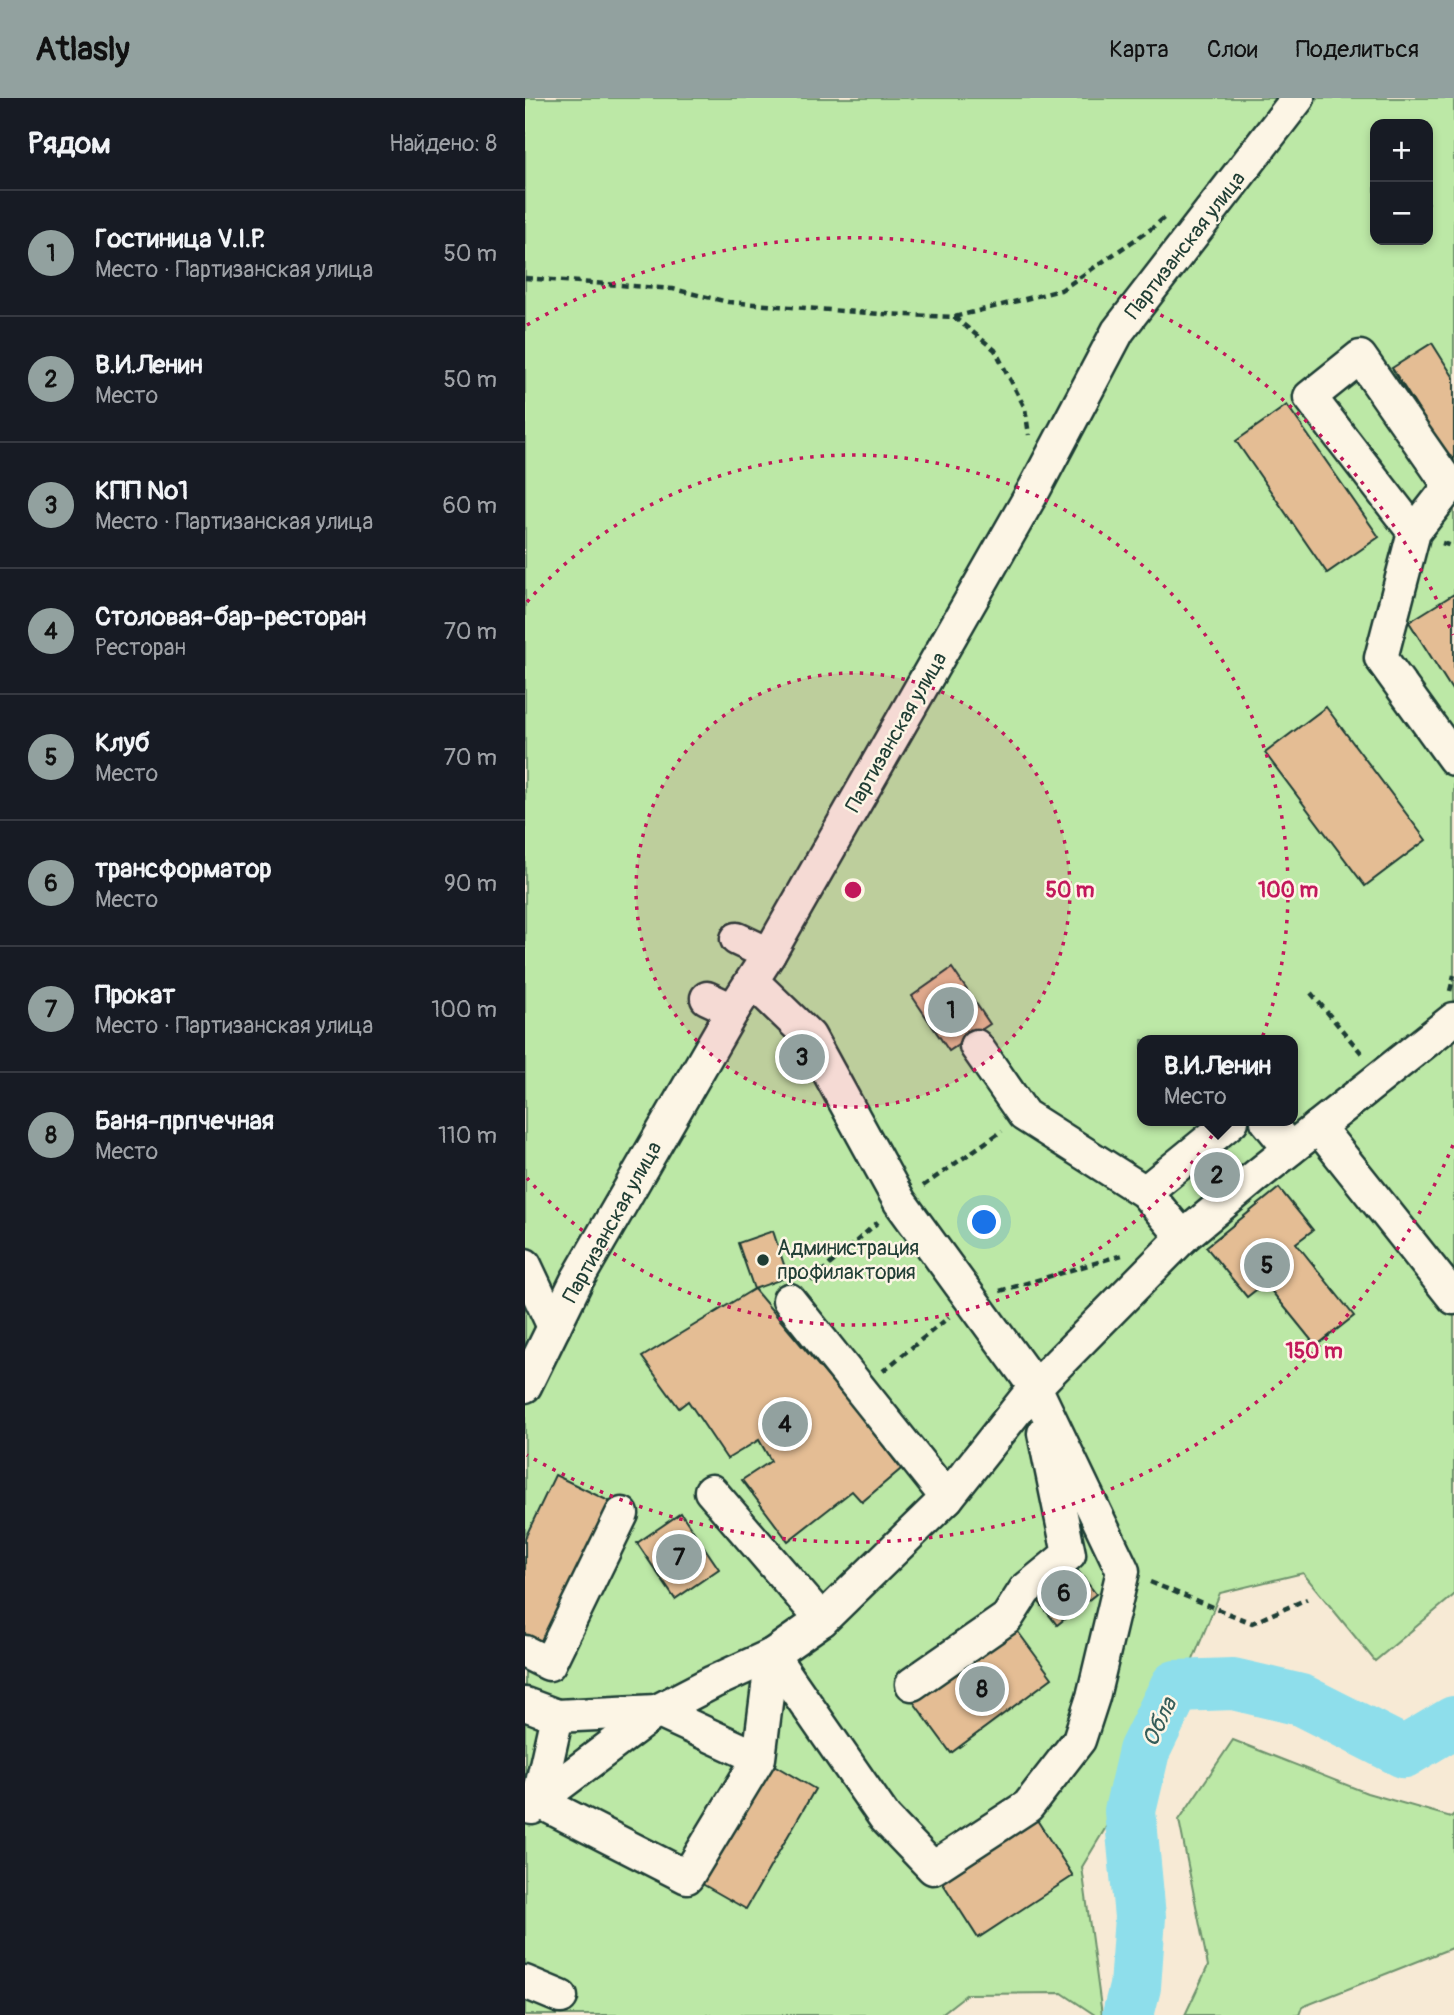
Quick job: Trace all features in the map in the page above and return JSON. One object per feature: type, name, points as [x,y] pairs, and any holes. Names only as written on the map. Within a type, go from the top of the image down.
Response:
[{"type":"street","name":"Партизанская улица","points":[[525,1386],[576,1280],[720,1004],[752,981],[769,954],[1035,488],[1118,331],[1298,98]]},
{"type":"street","points":[[1414,532],[1310,397],[1360,357],[1450,486],[1414,532],[1381,658],[1454,760]]},
{"type":"street","points":[[737,939],[769,954]]},
{"type":"street","points":[[752,981],[809,1037],[900,1202],[1035,1387],[1123,1571],[1093,1698],[1079,1740],[1028,1807],[933,1868],[885,1818],[772,1655]]},
{"type":"street","points":[[531,1809],[657,1711],[772,1655],[822,1620],[947,1498],[1035,1387],[1183,1237],[1454,1019]]},
{"type":"street","points":[[977,1046],[1024,1115],[1146,1192],[1183,1237]]},
{"type":"street","points":[[1146,1192],[1226,1126]]},
{"type":"street","points":[[1272,1126],[1290,1149]]},
{"type":"street","points":[[1318,1127],[1454,1298]]},
{"type":"street","points":[[525,1256],[576,1280]]},
{"type":"street","points":[[525,1265],[554,1327]]},
{"type":"street","points":[[789,1300],[947,1498]]},
{"type":"street","points":[[1035,1387],[1069,1554]]},
{"type":"street","points":[[711,1491],[822,1620]]},
{"type":"street","points":[[525,1652],[549,1664],[622,1514]]},
{"type":"street","points":[[1069,1554],[1123,1571]]},
{"type":"street","points":[[912,1684],[1007,1618],[1024,1590],[1069,1554]]},
{"type":"street","points":[[531,1809],[687,1877],[759,1758],[772,1655]]},
{"type":"street","points":[[525,1704],[557,1716],[657,1711],[759,1758]]},
{"type":"street","points":[[531,1809],[557,1716]]},
{"type":"street","points":[[525,1982],[561,1997]]},
{"type":"path","points":[[525,278],[673,289],[728,302],[954,317],[1061,290],[1151,229],[1172,211]]},
{"type":"path","points":[[954,317],[995,350],[1025,408],[1035,488]]},
{"type":"path","points":[[1311,993],[1381,1077]]},
{"type":"path","points":[[789,1300],[900,1202],[1024,1115]]},
{"type":"path","points":[[860,1389],[971,1300],[1130,1252]]},
{"type":"path","points":[[1123,1571],[1252,1623],[1307,1599]]},
{"type":"green space","points":[[525,98],[1454,98],[1454,1595],[1375,1661],[1303,1573],[1220,1593],[1165,1729],[1082,1867],[1102,2015],[1095,2015],[1062,1993],[967,1994],[940,2015],[525,2015]]},
{"type":"green space","points":[[1233,1740],[1367,1793],[1451,1817],[1454,1814],[1454,1947],[1302,2007],[1299,2015],[1185,2015],[1208,1966],[1179,1820]]},
{"type":"building","points":[[1432,343],[1454,378],[1454,466],[1392,368]]},
{"type":"building","points":[[1287,405],[1379,537],[1327,573],[1236,441]]},
{"type":"building","points":[[1454,594],[1454,693],[1409,622]]},
{"type":"building","points":[[1326,707],[1426,840],[1365,886],[1265,753]]},
{"type":"building","points":[[952,968],[990,1024],[949,1051],[912,996]]},
{"type":"building","points":[[809,1036],[823,1062],[794,1078],[780,1052]]},
{"type":"building","points":[[1279,1188],[1313,1230],[1296,1243],[1354,1316],[1316,1346],[1265,1283],[1247,1297],[1206,1247]]},
{"type":"building","name":"Администрация профилактория","points":[[773,1231],[788,1277],[754,1289],[738,1243]]},
{"type":"building","points":[[754,1289],[850,1403],[901,1469],[862,1502],[852,1491],[788,1541],[742,1480],[771,1461],[759,1440],[727,1459],[688,1401],[679,1408],[642,1357]]},
{"type":"building","points":[[555,1475],[617,1505],[545,1656],[525,1646],[525,1538]]},
{"type":"building","points":[[681,1513],[719,1569],[675,1599],[637,1543]]},
{"type":"building","points":[[1071,1562],[1096,1594],[1057,1625],[1032,1593]]},
{"type":"building","points":[[1013,1625],[1052,1678],[951,1753],[912,1700]]},
{"type":"building","points":[[767,1761],[815,1789],[746,1909],[697,1881]]},
{"type":"building","points":[[1028,1806],[1073,1876],[978,1938],[933,1868]]},
{"type":"waterway","name":"Обла","points":[[1128,2015],[1135,1987],[1140,1917],[1130,1811],[1144,1751],[1176,1686],[1233,1684],[1301,1700],[1404,1752],[1454,1722]]},
{"type":"place","name":"Гостиница V.I.P.","points":[[951,1010]]},
{"type":"place","name":"КПП №1","points":[[802,1057]]},
{"type":"place","name":"В.И.Ленин","points":[[1217,1175]]},
{"type":"place","name":"Администрация профилактория","points":[[763,1260]]},
{"type":"place","name":"Клуб","points":[[1267,1265]]},
{"type":"place","name":"Столовая-бар-ресторан","points":[[785,1424]]},
{"type":"place","name":"Прокат","points":[[679,1557]]},
{"type":"place","name":"трансформатор","points":[[1064,1593]]},
{"type":"place","name":"Баня-прпчечная","points":[[982,1689]]}]
